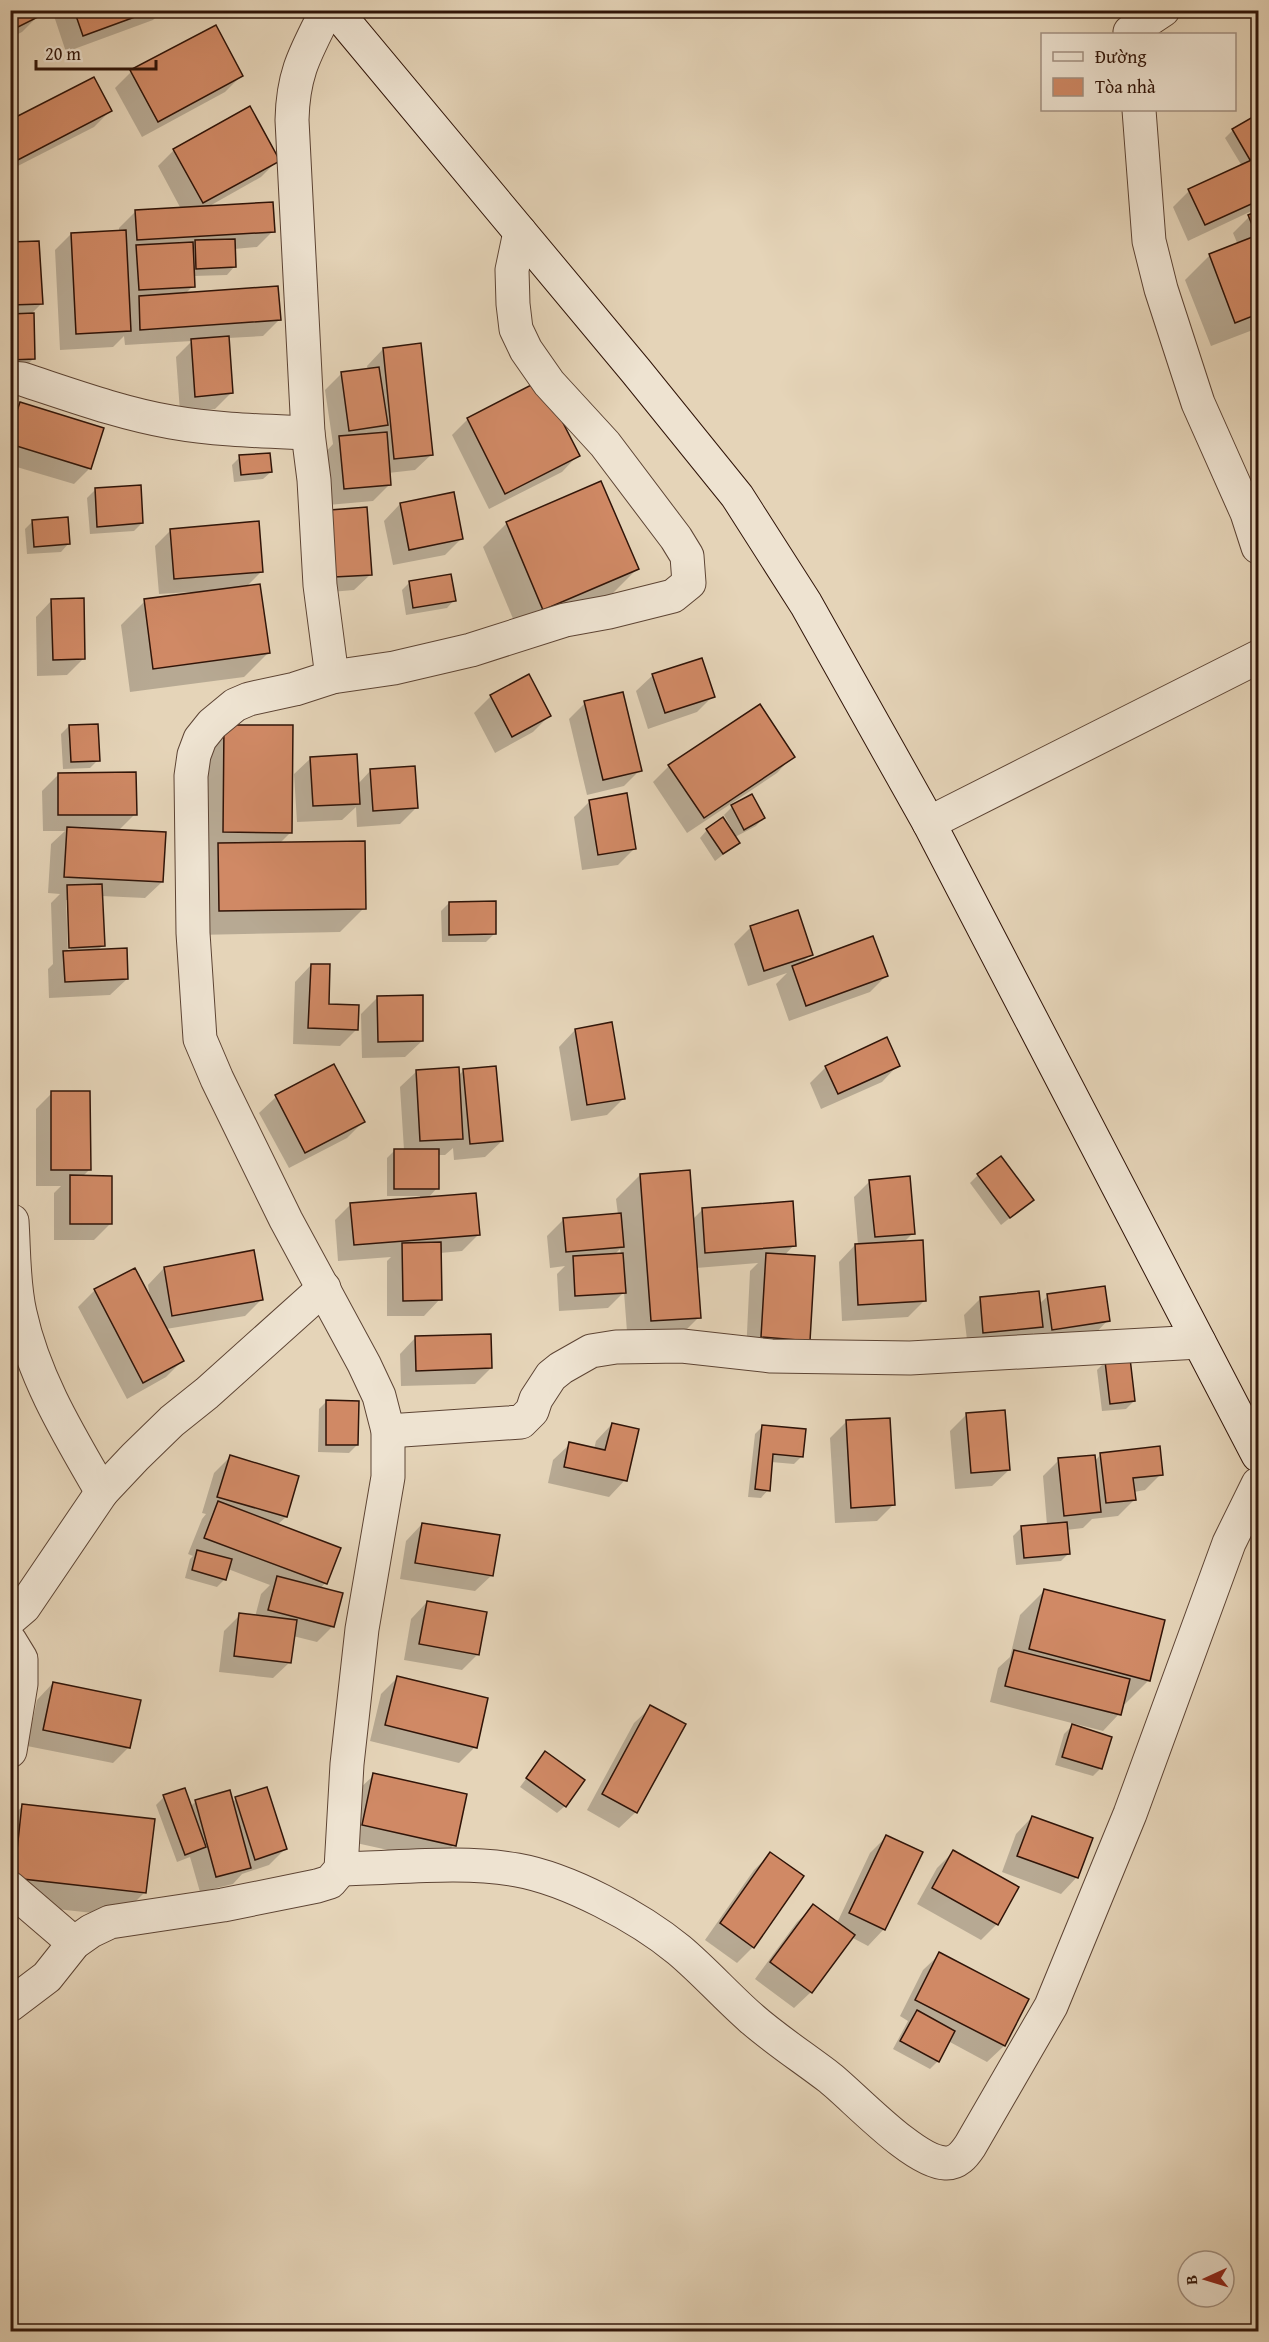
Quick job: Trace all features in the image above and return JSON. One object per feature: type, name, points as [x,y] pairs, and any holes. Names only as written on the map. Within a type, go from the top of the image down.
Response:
[{"type":"street","points":[[327,10],[300,64],[293,92],[294,185],[300,256],[308,433],[314,480],[320,585],[332,677]]},
{"type":"street","points":[[335,10],[737,496],[806,604],[928,823],[1258,1455]]},
{"type":"street","points":[[1130,33],[1163,10]]},
{"type":"street","points":[[1139,111],[1149,241],[1161,289],[1198,403],[1246,513],[1258,548]]},
{"type":"street","points":[[10,2005],[47,1977],[74,1943],[91,1931],[110,1923],[317,1887],[330,1882],[341,1869],[347,1764],[362,1629],[388,1477],[388,1431],[369,1375],[286,1220],[217,1079],[200,1039],[193,933],[191,787],[194,755],[200,739],[212,724],[235,705],[249,699],[295,689],[332,677],[394,668],[471,650],[565,620],[673,596],[689,583],[687,556],[676,538],[605,444],[549,383],[526,350],[516,329],[513,304],[512,270],[520,232]]},
{"type":"street","points":[[10,378],[22,379],[111,408],[171,422],[239,430],[308,433]]},
{"type":"street","points":[[928,823],[1258,657]]},
{"type":"street","points":[[12,1221],[19,1309],[24,1334],[54,1408],[102,1492]]},
{"type":"street","points":[[10,1618],[24,1607],[102,1492],[172,1421],[207,1394],[324,1288]]},
{"type":"street","points":[[388,1431],[521,1422],[532,1411],[536,1399],[551,1376],[561,1368],[591,1351],[616,1347],[682,1346],[771,1356],[910,1358],[1199,1342]]},
{"type":"street","points":[[341,1869],[416,1866],[518,1870],[598,1899],[639,1922],[678,1949],[753,2019],[831,2079],[895,2135],[927,2159],[947,2164],[960,2159],[970,2146],[1051,2006],[1130,1814],[1229,1543],[1258,1484]]},
{"type":"street","points":[[10,1641],[21,1659],[21,1684],[10,1751]]},
{"type":"street","points":[[10,1888],[74,1943]]},
{"type":"building","points":[[10,10],[37,10],[40,16],[10,31]]},
{"type":"building","points":[[74,10],[154,10],[83,36]]},
{"type":"building","points":[[216,25],[243,76],[158,122],[130,70]]},
{"type":"building","points":[[94,77],[112,111],[14,162],[10,155],[10,120]]},
{"type":"building","points":[[250,106],[280,161],[203,203],[173,149]]},
{"type":"building","points":[[1258,114],[1258,155],[1250,160],[1232,129]]},
{"type":"building","points":[[1258,157],[1258,201],[1205,225],[1188,189]]},
{"type":"building","points":[[273,202],[275,232],[137,240],[135,210]]},
{"type":"building","points":[[1258,211],[1258,239],[1248,215]]},
{"type":"building","points":[[126,230],[131,331],[76,334],[71,233]]},
{"type":"building","points":[[1255,236],[1258,245],[1258,314],[1235,323],[1209,254]]},
{"type":"building","points":[[235,239],[236,267],[196,269],[195,240]]},
{"type":"building","points":[[39,241],[43,304],[10,305],[10,242]]},
{"type":"building","points":[[193,242],[195,287],[139,290],[136,245]]},
{"type":"building","points":[[278,286],[281,320],[140,330],[139,296]]},
{"type":"building","points":[[34,313],[35,359],[10,360],[10,314]]},
{"type":"building","points":[[229,336],[233,393],[195,397],[191,339]]},
{"type":"building","points":[[421,343],[433,455],[394,459],[383,348]]},
{"type":"building","points":[[379,367],[388,425],[349,431],[341,372]]},
{"type":"building","points":[[541,380],[580,456],[505,494],[467,418]]},
{"type":"building","points":[[20,402],[104,428],[91,469],[10,444],[10,432]]},
{"type":"building","points":[[387,432],[391,485],[344,489],[339,436]]},
{"type":"building","points":[[270,453],[272,472],[241,475],[239,455]]},
{"type":"building","points":[[601,481],[639,569],[543,610],[506,522]]},
{"type":"building","points":[[141,485],[143,523],[97,527],[95,488]]},
{"type":"building","points":[[454,492],[463,539],[409,550],[400,503]]},
{"type":"building","points":[[367,507],[372,575],[334,577],[330,510]]},
{"type":"building","points":[[68,517],[70,544],[34,547],[32,520]]},
{"type":"building","points":[[259,521],[263,572],[174,579],[170,529]]},
{"type":"building","points":[[451,574],[456,601],[413,608],[409,581]]},
{"type":"building","points":[[260,584],[270,653],[153,669],[144,599]]},
{"type":"building","points":[[84,598],[85,659],[53,660],[51,599]]},
{"type":"building","points":[[702,658],[715,697],[665,713],[652,674]]},
{"type":"building","points":[[529,674],[551,716],[512,737],[490,695]]},
{"type":"building","points":[[623,692],[642,771],[603,780],[584,701]]},
{"type":"building","points":[[760,704],[795,757],[704,818],[668,765]]},
{"type":"building","points":[[98,724],[100,761],[71,762],[69,725]]},
{"type":"building","points":[[224,725],[293,725],[292,833],[223,832]]},
{"type":"building","points":[[357,754],[360,804],[313,806],[310,757]]},
{"type":"building","points":[[415,766],[418,808],[373,811],[370,769]]},
{"type":"building","points":[[136,772],[137,815],[58,815],[58,773]]},
{"type":"building","points":[[627,793],[636,849],[598,855],[589,800]]},
{"type":"building","points":[[752,794],[765,818],[744,830],[731,805]]},
{"type":"building","points":[[723,817],[740,843],[723,854],[706,829]]},
{"type":"building","points":[[67,827],[166,832],[163,882],[64,877]]},
{"type":"building","points":[[365,841],[366,909],[219,911],[218,843]]},
{"type":"building","points":[[102,884],[105,946],[69,948],[67,885]]},
{"type":"building","points":[[496,901],[496,934],[449,935],[449,902]]},
{"type":"building","points":[[798,910],[813,955],[764,971],[750,926]]},
{"type":"building","points":[[873,936],[888,976],[806,1006],[792,966]]},
{"type":"building","points":[[127,948],[128,979],[65,982],[63,951]]},
{"type":"building","points":[[311,964],[330,964],[329,1004],[359,1005],[358,1030],[308,1028]]},
{"type":"building","points":[[423,995],[423,1041],[378,1042],[377,996]]},
{"type":"building","points":[[612,1022],[625,1099],[587,1105],[575,1029]]},
{"type":"building","points":[[887,1037],[900,1066],[838,1094],[825,1066]]},
{"type":"building","points":[[334,1064],[365,1122],[305,1153],[275,1095]]},
{"type":"building","points":[[496,1066],[503,1141],[470,1144],[463,1069]]},
{"type":"building","points":[[459,1067],[463,1139],[420,1141],[416,1070]]},
{"type":"building","points":[[51,1091],[90,1091],[91,1170],[51,1170]]},
{"type":"building","points":[[394,1149],[439,1149],[439,1189],[394,1189]]},
{"type":"building","points":[[1001,1156],[1034,1200],[1010,1218],[977,1174]]},
{"type":"building","points":[[690,1170],[701,1318],[651,1321],[640,1174]]},
{"type":"building","points":[[70,1175],[112,1176],[112,1224],[70,1224]]},
{"type":"building","points":[[910,1176],[915,1234],[875,1237],[869,1180]]},
{"type":"building","points":[[476,1193],[480,1235],[354,1245],[350,1203]]},
{"type":"building","points":[[793,1201],[796,1246],[705,1253],[702,1208]]},
{"type":"building","points":[[621,1213],[624,1247],[566,1252],[563,1218]]},
{"type":"building","points":[[923,1240],[926,1301],[858,1305],[855,1244]]},
{"type":"building","points":[[441,1242],[442,1300],[403,1301],[402,1243]]},
{"type":"building","points":[[254,1250],[263,1300],[172,1316],[164,1267]]},
{"type":"building","points":[[623,1253],[626,1293],[575,1296],[573,1256]]},
{"type":"building","points":[[766,1253],[815,1256],[810,1341],[761,1337]]},
{"type":"building","points":[[135,1268],[184,1361],[143,1383],[94,1289]]},
{"type":"building","points":[[1105,1286],[1110,1321],[1052,1330],[1047,1294]]},
{"type":"building","points":[[1039,1291],[1043,1327],[983,1333],[980,1297]]},
{"type":"building","points":[[491,1334],[492,1368],[416,1371],[415,1336]]},
{"type":"building","points":[[1130,1358],[1135,1401],[1110,1404],[1105,1361]]},
{"type":"building","points":[[326,1400],[359,1401],[358,1445],[326,1445]]},
{"type":"building","points":[[1005,1410],[1010,1470],[971,1473],[966,1413]]},
{"type":"building","points":[[890,1418],[895,1505],[851,1508],[846,1420]]},
{"type":"building","points":[[612,1423],[639,1429],[627,1481],[564,1467],[569,1442],[605,1450]]},
{"type":"building","points":[[762,1425],[806,1429],[803,1457],[773,1454],[770,1491],[755,1489]]},
{"type":"building","points":[[1160,1446],[1163,1475],[1133,1478],[1136,1500],[1106,1503],[1100,1453]]},
{"type":"building","points":[[230,1455],[299,1476],[287,1517],[217,1497]]},
{"type":"building","points":[[1095,1455],[1101,1512],[1064,1516],[1058,1458]]},
{"type":"building","points":[[218,1501],[341,1548],[327,1584],[204,1538]]},
{"type":"building","points":[[1067,1522],[1070,1554],[1024,1558],[1021,1526]]},
{"type":"building","points":[[422,1523],[500,1535],[493,1576],[415,1563]]},
{"type":"building","points":[[197,1550],[232,1559],[226,1580],[192,1570]]},
{"type":"building","points":[[277,1576],[343,1593],[334,1627],[268,1610]]},
{"type":"building","points":[[1044,1589],[1165,1620],[1150,1681],[1029,1649]]},
{"type":"building","points":[[427,1601],[487,1612],[479,1655],[419,1644]]},
{"type":"building","points":[[239,1613],[297,1620],[291,1663],[234,1656]]},
{"type":"building","points":[[1014,1650],[1130,1679],[1121,1715],[1005,1686]]},
{"type":"building","points":[[397,1676],[488,1698],[477,1748],[385,1725]]},
{"type":"building","points":[[53,1682],[141,1700],[130,1748],[43,1730]]},
{"type":"building","points":[[650,1705],[686,1724],[637,1813],[602,1794]]},
{"type":"building","points":[[1072,1724],[1112,1737],[1102,1769],[1062,1757]]},
{"type":"building","points":[[545,1751],[585,1780],[566,1807],[526,1778]]},
{"type":"building","points":[[373,1773],[467,1794],[456,1846],[362,1825]]},
{"type":"building","points":[[267,1787],[287,1849],[255,1860],[235,1797]]},
{"type":"building","points":[[185,1788],[206,1847],[185,1855],[163,1795]]},
{"type":"building","points":[[230,1790],[251,1868],[216,1877],[195,1800]]},
{"type":"building","points":[[22,1804],[155,1819],[146,1893],[14,1878]]},
{"type":"building","points":[[1032,1816],[1093,1838],[1078,1878],[1017,1856]]},
{"type":"building","points":[[886,1835],[923,1852],[885,1930],[849,1913]]},
{"type":"building","points":[[953,1850],[1019,1887],[998,1925],[932,1888]]},
{"type":"building","points":[[770,1852],[804,1876],[754,1948],[720,1923]]},
{"type":"building","points":[[813,1904],[855,1935],[812,1993],[770,1962]]},
{"type":"building","points":[[939,1952],[1029,1999],[1005,2046],[915,2000]]},
{"type":"building","points":[[917,2010],[955,2031],[939,2062],[900,2041]]}]
